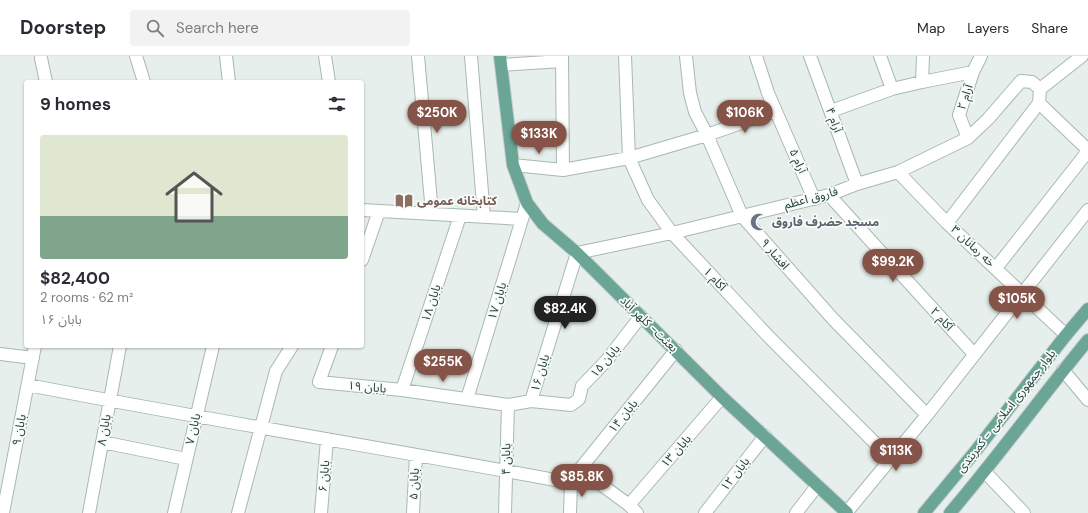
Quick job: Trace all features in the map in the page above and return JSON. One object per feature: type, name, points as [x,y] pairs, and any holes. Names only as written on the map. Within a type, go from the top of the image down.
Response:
[{"type":"main road","name":"بعثت- کلهر آباد","points":[[501,61],[514,165],[527,203],[543,224],[576,253],[722,397],[846,513]]},
{"type":"main road","name":"بلوار جمهوری اسلامی - کمربندی","points":[[924,513],[974,454],[1066,335],[1088,309]]},
{"type":"main road","name":"بلوار جمهوری اسلامی - کمربندی","points":[[950,513],[985,472],[1063,370],[1088,340]]},
{"type":"street","points":[[136,56],[143,80]]},
{"type":"street","points":[[226,56],[229,80]]},
{"type":"street","points":[[325,56],[329,80]]},
{"type":"street","points":[[418,56],[432,213]]},
{"type":"street","points":[[471,56],[484,217]]},
{"type":"street","name":"آکام ۱","points":[[625,56],[629,158],[648,200],[672,233],[769,337],[891,459]]},
{"type":"street","name":"افشار ۹","points":[[686,56],[695,112],[707,135],[742,216],[832,318],[927,415]]},
{"type":"street","name":"آرام ۵","points":[[756,56],[776,111],[814,199]]},
{"type":"street","name":"آرام ۴","points":[[810,56],[857,184]]},
{"type":"street","points":[[880,56],[892,90]]},
{"type":"street","points":[[922,82],[923,56]]},
{"type":"street","name":"آرام ۲","points":[[968,138],[959,115],[973,72],[981,56]]},
{"type":"street","points":[[947,223],[1039,102],[1040,89],[1082,56]]},
{"type":"street","points":[[43,57],[46,80]]},
{"type":"street","points":[[501,61],[562,58],[563,170]]},
{"type":"street","points":[[831,111],[892,90],[922,82],[973,72]]},
{"type":"street","name":"فاروق اعظم","points":[[576,253],[672,233],[814,199],[898,172],[968,138],[988,119],[1022,81],[1032,82],[1040,89]]},
{"type":"street","points":[[996,268],[1088,150],[1039,102]]},
{"type":"street","points":[[514,165],[563,170],[629,158],[707,135],[776,111]]},
{"type":"street","name":"خه رمانان ۳","points":[[898,172],[947,223],[1066,335]]},
{"type":"street","name":"آکام ۲","points":[[828,195],[974,354]]},
{"type":"street","name":"بابان ۱۷","points":[[466,399],[527,203]]},
{"type":"street","points":[[364,210],[522,219]]},
{"type":"street","points":[[846,513],[1023,295],[1088,210]]},
{"type":"street","points":[[364,254],[379,211]]},
{"type":"street","name":"بابان ۱۸","points":[[402,390],[460,216]]},
{"type":"street","name":"بابان ۱۶","points":[[531,401],[576,253]]},
{"type":"street","name":"بابان ۱۵","points":[[571,405],[579,398],[582,386],[607,360],[641,316]]},
{"type":"street","name":"بابان ۹","points":[[3,513],[35,348]]},
{"type":"street","name":"بابان ۸","points":[[89,513],[120,348]]},
{"type":"street","name":"بابان ۷","points":[[174,513],[213,348]]},
{"type":"street","points":[[238,513],[276,371],[291,348]]},
{"type":"street","name":"بابان ۱۹","points":[[331,348],[319,382],[402,390],[508,405],[531,401],[571,405]]},
{"type":"street","name":"بابان ۱۴","points":[[571,482],[676,350]]},
{"type":"street","points":[[0,354],[33,358]]},
{"type":"street","points":[[1063,370],[1088,400]]},
{"type":"street","points":[[28,385],[196,417],[261,427],[571,482],[570,513]]},
{"type":"street","name":"بابان ۱۳","points":[[633,509],[722,397]]},
{"type":"street","name":"بابان ۴","points":[[505,513],[508,405]]},
{"type":"street","name":"بابان ۱۲","points":[[705,513],[764,436]]},
{"type":"street","name":"بابان ۶","points":[[321,513],[327,439]]},
{"type":"street","points":[[102,442],[186,459]]},
{"type":"street","name":"بابان ۵","points":[[413,513],[416,455]]},
{"type":"street","points":[[580,469],[633,509]]},
{"type":"street","points":[[985,472],[1024,513]]},
{"type":"street","points":[[796,513],[817,486]]},
{"type":"place","name":"کتابخانه عمومی","points":[[404,201]]},
{"type":"place","name":"مسجد حضرف فاروق","points":[[759,222]]}]
